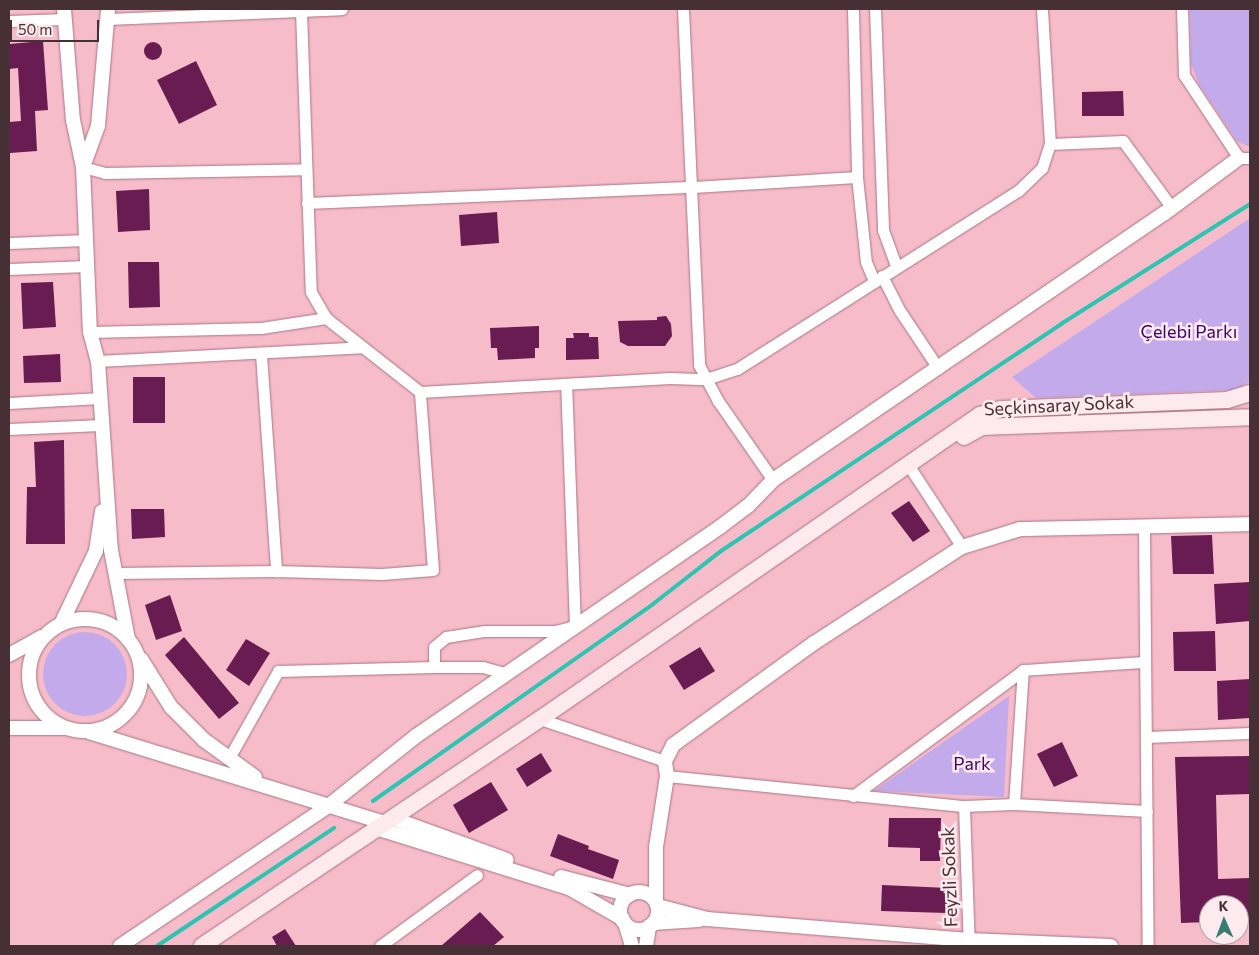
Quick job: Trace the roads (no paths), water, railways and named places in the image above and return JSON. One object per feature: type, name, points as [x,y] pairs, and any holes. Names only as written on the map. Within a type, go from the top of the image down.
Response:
[{"type":"main road","name":"Seçkinsaray Sokak","points":[[909,466],[980,415],[1001,409],[1227,400],[1250,393]]},
{"type":"main road","name":"Seçkinsaray Sokak","points":[[909,466],[982,427],[1250,417]]},
{"type":"main road","points":[[202,946],[540,719],[909,466]]},
{"type":"street","points":[[83,167],[98,126],[108,14],[342,9]]},
{"type":"street","points":[[683,9],[689,188],[699,365],[706,379],[773,480]]},
{"type":"street","points":[[853,9],[858,177],[866,262],[938,368]]},
{"type":"street","points":[[875,9],[883,230],[896,266]]},
{"type":"street","points":[[301,11],[311,292],[326,318],[420,392],[670,378],[706,379],[737,369],[896,266],[1018,191],[1042,168],[1050,144],[1042,9]]},
{"type":"street","points":[[120,946],[328,806],[416,736],[741,511],[773,480],[1244,158],[1184,75],[1182,9]]},
{"type":"street","points":[[9,21],[64,14],[73,120],[83,167],[90,332],[98,361],[105,491],[116,573],[128,639]]},
{"type":"street","points":[[1050,144],[1123,141],[1172,208]]},
{"type":"street","points":[[83,167],[105,173],[306,169]]},
{"type":"street","points":[[307,202],[689,188],[858,177]]},
{"type":"street","points":[[9,243],[86,240]]},
{"type":"street","points":[[9,269],[87,266]]},
{"type":"street","points":[[90,332],[261,328],[326,318]]},
{"type":"street","points":[[98,361],[261,354],[362,347]]},
{"type":"street","points":[[261,354],[276,571]]},
{"type":"street","points":[[566,385],[576,626]]},
{"type":"street","points":[[116,573],[276,571],[382,574],[433,570],[420,392]]},
{"type":"street","points":[[9,403],[100,398]]},
{"type":"street","points":[[9,429],[101,425]]},
{"type":"street","points":[[909,466],[962,547]]},
{"type":"street","points":[[61,624],[96,551],[105,491]]},
{"type":"street","points":[[646,946],[657,904],[656,847],[667,776],[665,761],[672,745],[814,644],[962,547],[1020,529],[1144,529],[1250,524]]},
{"type":"street","points":[[1144,529],[1148,946]]},
{"type":"street","points":[[9,655],[61,624],[79,619],[97,620],[114,627],[128,639],[171,707],[204,740],[266,784]]},
{"type":"street","points":[[434,667],[434,647],[446,637],[485,631],[555,631],[576,626]]},
{"type":"street","points":[[46,634],[32,659],[30,687],[37,705],[50,719],[69,728]]},
{"type":"street","points":[[86,731],[114,723],[135,701],[141,672],[137,654]]},
{"type":"street","points":[[852,796],[1023,670],[1145,662]]},
{"type":"street","points":[[229,758],[278,671],[484,667],[506,674]]},
{"type":"street","points":[[1014,804],[1023,670]]},
{"type":"street","points":[[540,719],[665,761]]},
{"type":"street","points":[[9,728],[69,728],[86,731],[266,784],[328,806],[536,870],[633,893],[647,894],[657,904],[707,919]]},
{"type":"street","points":[[1146,736],[1250,733]]},
{"type":"street","points":[[667,776],[964,806],[1014,804],[1147,811]]},
{"type":"street","name":"Feyzli Sokak","points":[[964,806],[969,943]]},
{"type":"street","points":[[384,823],[569,888],[639,929],[651,925],[707,919],[969,943],[1111,946]]},
{"type":"street","points":[[632,946],[624,921],[622,905],[646,876],[656,847]]},
{"type":"street","points":[[380,946],[477,876]]},
{"type":"waterway","points":[[373,801],[653,604],[721,551],[1061,324],[1250,204]]},
{"type":"waterway","points":[[157,946],[334,828]]},
{"type":"park label","name":"Çelebi Parkı","points":[[1189,331]]},
{"type":"park label","name":"Park","points":[[972,763]]}]
